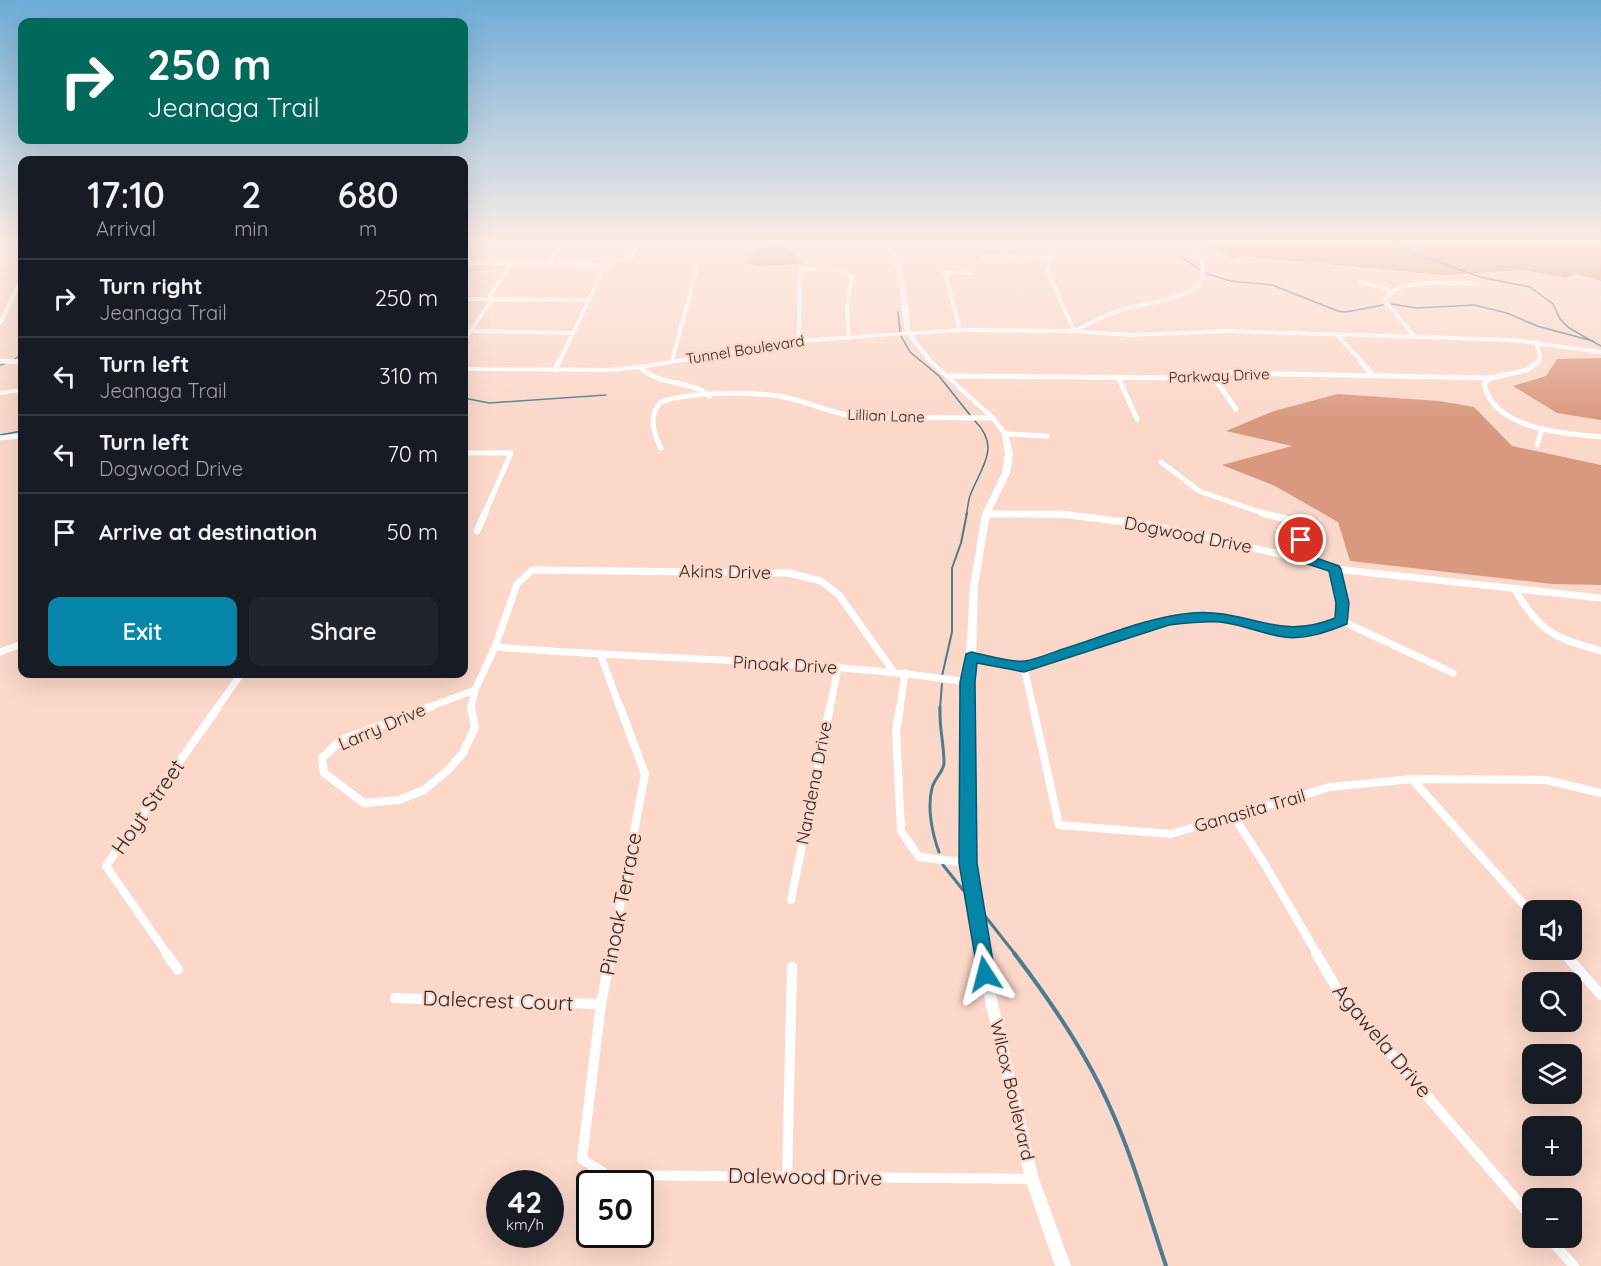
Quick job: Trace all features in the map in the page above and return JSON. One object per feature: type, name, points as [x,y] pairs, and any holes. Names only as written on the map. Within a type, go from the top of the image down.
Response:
[{"type":"main road","points":[[904,301],[908,333],[930,361],[993,418],[1005,434]]},
{"type":"main road","name":"Tunnel Boulevard","points":[[468,369],[606,370],[640,367],[799,341],[960,330],[1130,334],[1228,331],[1415,336],[1536,342],[1601,351]]},
{"type":"main road","points":[[0,393],[18,391]]},
{"type":"main road","name":"Wilcox Boulevard","points":[[1005,434],[1009,453],[1006,473],[986,514],[974,586],[968,682],[968,863],[985,974],[1032,1179],[1063,1266]]},
{"type":"street","points":[[0,323],[14,301]]},
{"type":"street","points":[[468,334],[491,301]]},
{"type":"street","points":[[555,370],[587,301]]},
{"type":"street","points":[[672,361],[688,301]]},
{"type":"street","points":[[799,341],[800,301]]},
{"type":"street","points":[[849,301],[849,338]]},
{"type":"street","points":[[953,301],[960,330]]},
{"type":"street","points":[[1061,301],[1074,331],[1121,310],[1160,301]]},
{"type":"street","points":[[1385,301],[1415,336]]},
{"type":"street","points":[[470,331],[572,333]]},
{"type":"street","points":[[1337,335],[1373,375]]},
{"type":"street","name":"Parkway Drive","points":[[948,376],[1185,378],[1212,375],[1373,375],[1491,378],[1527,370],[1538,364],[1540,358],[1536,342]]},
{"type":"street","points":[[0,360],[18,362]]},
{"type":"street","name":"Lillian Lane","points":[[640,367],[655,379],[693,386],[710,396]]},
{"type":"street","points":[[1212,375],[1236,409]]},
{"type":"street","points":[[1118,377],[1137,419]]},
{"type":"street","points":[[1491,378],[1484,384],[1488,398],[1500,410],[1542,429],[1601,437]]},
{"type":"street","name":"Lillian Lane","points":[[661,448],[655,439],[654,412],[661,402],[672,399],[730,394],[783,397],[843,416],[861,418],[993,418]]},
{"type":"street","points":[[1537,445],[1542,429]]},
{"type":"street","points":[[1005,434],[1047,435]]},
{"type":"street","points":[[0,438],[18,436]]},
{"type":"street","points":[[468,453],[511,453],[477,531]]},
{"type":"street","points":[[1161,462],[1199,491],[1249,510],[1290,519],[1311,561]]},
{"type":"street","name":"Dogwood Drive","points":[[986,514],[1060,514],[1150,525],[1311,561],[1335,569],[1601,598]]},
{"type":"street","points":[[1335,569],[1343,603],[1342,621]]},
{"type":"street","name":"Akins Drive","points":[[517,584],[532,570],[789,573],[821,581],[838,595],[894,671]]},
{"type":"street","name":"Larry Drive","points":[[475,690],[341,740],[322,758],[324,773],[364,803],[399,800],[424,790],[463,753],[475,727],[471,706],[475,690],[495,647],[517,584]]},
{"type":"street","points":[[1515,590],[1532,618],[1542,627],[1567,640],[1601,651]]},
{"type":"street","points":[[971,657],[1024,667],[1168,621],[1185,618],[1222,618],[1283,632],[1300,633],[1342,621],[1453,673]]},
{"type":"street","points":[[0,652],[18,645]]},
{"type":"street","name":"Pinoak Drive","points":[[495,647],[601,656],[894,671],[968,682]]},
{"type":"street","name":"Pinoak Terrace","points":[[582,1160],[602,1004],[645,774],[601,656]]},
{"type":"street","name":"Nandena Drive","points":[[791,900],[838,667]]},
{"type":"street","name":"Ganasita Trail","points":[[1024,667],[1059,825],[1171,834],[1330,787],[1412,779],[1546,780],[1601,793]]},
{"type":"street","points":[[905,673],[896,731],[901,831],[920,857],[968,863]]},
{"type":"street","name":"Hoyt Street","points":[[178,970],[106,866],[238,678]]},
{"type":"street","points":[[1412,779],[1522,903]]},
{"type":"street","name":"Agawela Drive","points":[[1234,817],[1264,863],[1341,996],[1522,1205]]},
{"type":"street","points":[[1571,960],[1601,995]]},
{"type":"street","points":[[787,1178],[792,968]]},
{"type":"street","name":"Dalecrest Court","points":[[395,998],[602,1004]]},
{"type":"street","name":"Dalewood Drive","points":[[582,1160],[607,1174],[787,1178],[1032,1179]]},
{"type":"street","points":[[1558,1248],[1574,1266]]},
{"type":"shaded area","points":[[1601,358],[1601,420],[1557,413],[1513,386],[1546,376],[1557,359]]},
{"type":"shaded area","points":[[1338,394],[1439,401],[1474,407],[1512,446],[1601,465],[1601,585],[1552,584],[1350,561],[1338,522],[1275,486],[1222,465],[1292,446],[1226,431],[1274,411]]},
{"type":"waterway","points":[[1313,301],[1346,312],[1383,305]]},
{"type":"waterway","points":[[1549,301],[1553,304],[1560,319],[1569,328],[1591,341]]},
{"type":"waterway","points":[[1391,304],[1417,308],[1474,305],[1507,313],[1537,326],[1591,341]]},
{"type":"waterway","points":[[898,312],[900,332]]},
{"type":"waterway","points":[[901,336],[910,352],[939,376],[970,415]]},
{"type":"waterway","points":[[1591,341],[1601,346]]},
{"type":"waterway","points":[[13,361],[18,357]]},
{"type":"waterway","points":[[0,365],[6,363]]},
{"type":"waterway","points":[[468,399],[489,403],[606,395]]},
{"type":"waterway","points":[[966,515],[969,498],[983,467],[988,449],[983,431],[975,421]]},
{"type":"waterway","points":[[0,435],[18,432]]},
{"type":"waterway","points":[[942,676],[952,632],[952,568],[961,543],[967,513]]},
{"type":"waterway","points":[[940,708],[942,684]]},
{"type":"waterway","points":[[939,852],[932,829],[930,804],[933,785],[944,763],[940,708]]},
{"type":"waterway","points":[[943,865],[963,890]]},
{"type":"waterway","points":[[985,916],[1015,954]]},
{"type":"waterway","points":[[1014,953],[1066,1026],[1100,1085],[1126,1144],[1166,1266]]},
{"type":"route","points":[[985,974],[968,863],[968,682],[971,657],[1024,667],[1168,621],[1194,617],[1222,618],[1283,632],[1300,633],[1342,621],[1343,603],[1335,569],[1311,561],[1301,540]]}]
